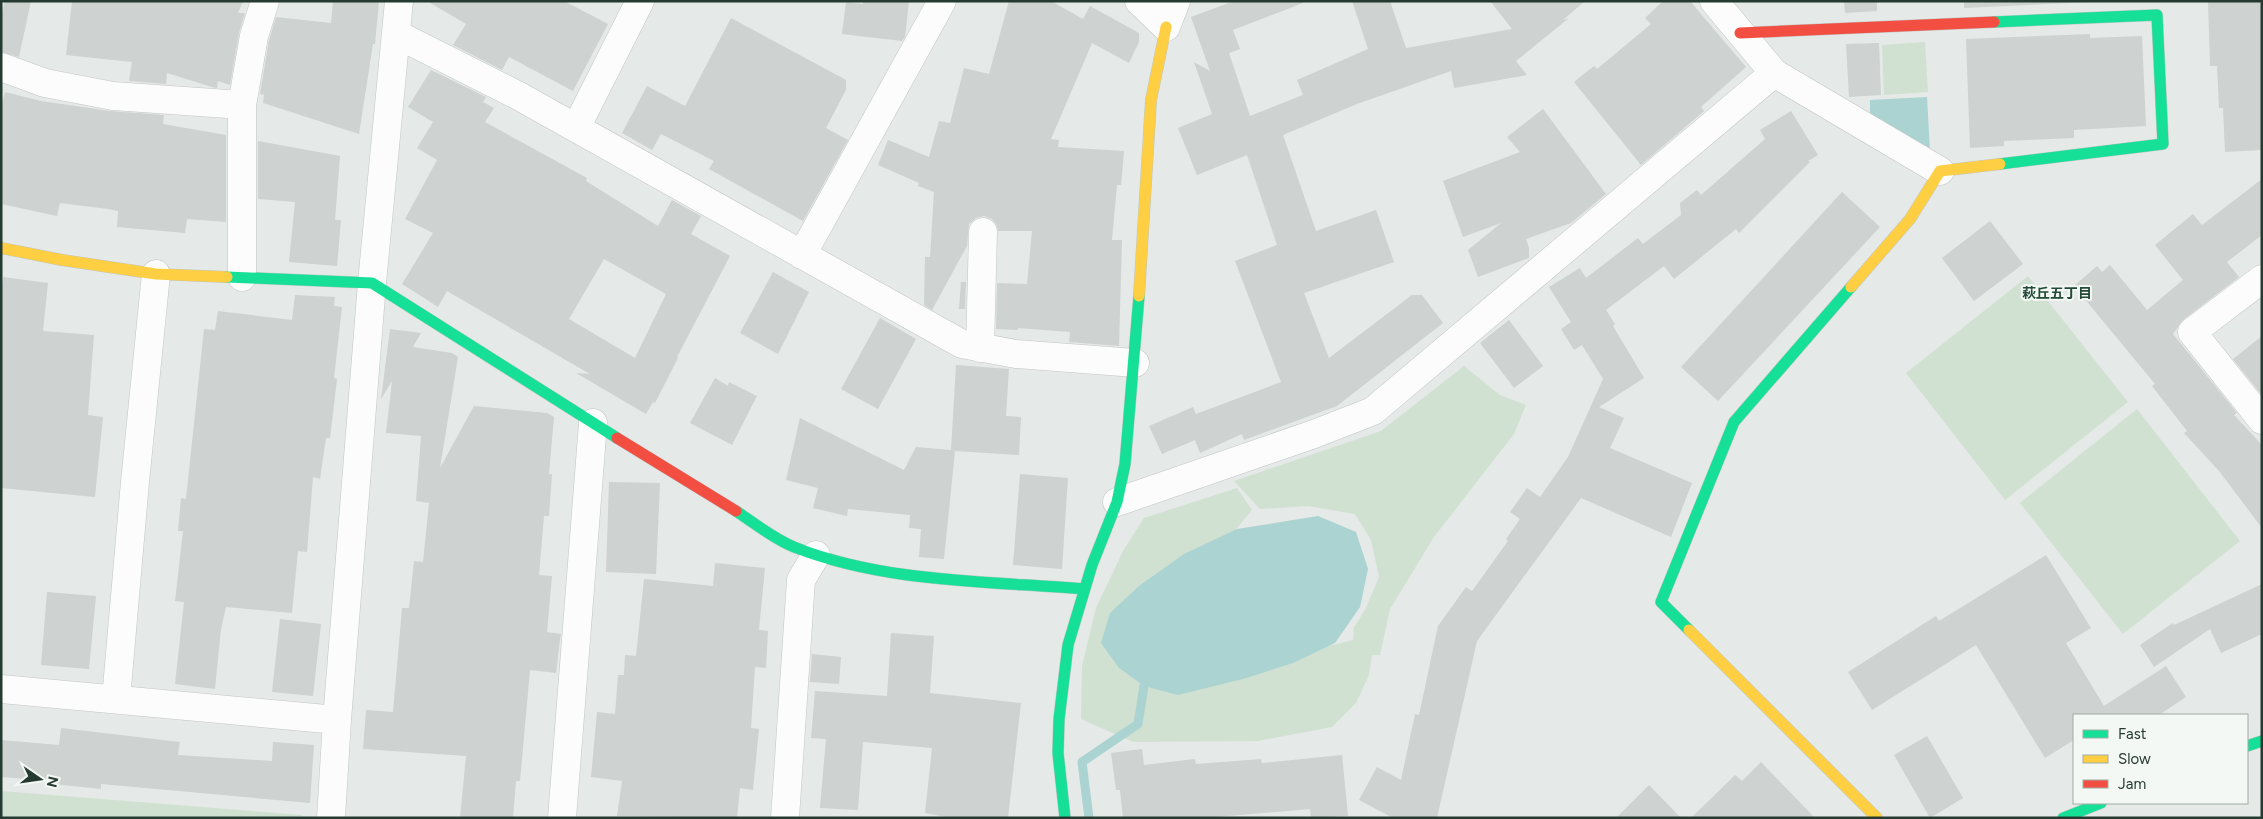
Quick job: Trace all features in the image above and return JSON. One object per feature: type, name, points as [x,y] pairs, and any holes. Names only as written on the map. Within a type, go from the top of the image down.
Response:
[{"type":"street","points":[[242,277],[242,105],[254,36],[265,1]]},
{"type":"street","points":[[331,818],[336,720],[372,283],[398,1]]},
{"type":"street","points":[[576,128],[640,1]]},
{"type":"street","points":[[802,255],[942,1]]},
{"type":"street","points":[[1139,1],[1166,27]]},
{"type":"street","points":[[1065,818],[1058,753],[1059,719],[1068,645],[1084,589],[1117,502],[1125,464],[1135,363],[1151,100],[1166,27],[1176,1]]},
{"type":"street","points":[[1714,1],[1740,33],[1774,72],[1940,171],[2163,144],[2157,16],[1740,33]]},
{"type":"street","points":[[396,34],[517,95],[962,344],[1016,354],[1135,363]]},
{"type":"street","points":[[1,66],[45,83],[113,96],[242,105]]},
{"type":"street","points":[[1117,502],[1314,434],[1372,411],[1539,273],[1774,72]]},
{"type":"street","points":[[1877,818],[1662,602],[1734,422],[1910,219],[1940,171]]},
{"type":"street","points":[[980,348],[983,232]]},
{"type":"street","points":[[1,248],[62,260],[156,274],[372,283],[792,546],[840,564],[921,576],[1084,589]]},
{"type":"street","points":[[116,699],[156,274]]},
{"type":"street","points":[[2262,279],[2192,332],[2262,420]]},
{"type":"street","points":[[562,818],[593,423]]},
{"type":"street","points":[[785,818],[801,580],[816,555]]},
{"type":"street","points":[[1,689],[336,720]]},
{"type":"street","points":[[2248,746],[2262,741]]},
{"type":"street","points":[[2063,818],[2098,804]]},
{"type":"green space","points":[[1925,42],[1928,92],[1884,95],[1882,45]]},
{"type":"green space","points":[[2028,276],[2128,402],[2005,500],[1906,373]]},
{"type":"green space","points":[[1464,366],[1500,395],[1526,405],[1514,434],[1434,537],[1390,609],[1380,655],[1372,655],[1369,675],[1356,703],[1332,727],[1258,741],[1133,742],[1081,719],[1082,666],[1096,608],[1123,551],[1144,518],[1237,488],[1252,510],[1227,540],[1246,666],[1353,640],[1354,627],[1365,610],[1379,577],[1371,540],[1355,514],[1308,506],[1260,509],[1234,481],[1381,431]]},
{"type":"green space","points":[[2137,409],[2240,541],[2123,634],[2020,503]]},
{"type":"green space","points":[[1,791],[302,815],[302,818],[1,818]]},
{"type":"water","points":[[1927,97],[1930,152],[1870,117],[1870,100]]},
{"type":"water","points":[[1318,516],[1356,532],[1368,569],[1360,607],[1335,643],[1293,663],[1243,679],[1178,695],[1144,686],[1119,668],[1101,643],[1110,613],[1139,586],[1184,554],[1237,529]]},
{"type":"building","points":[[5,1],[31,1],[19,57],[1,52],[1,16]]},
{"type":"building","points":[[72,1],[243,1],[238,13],[245,13],[239,33],[230,85],[218,81],[217,88],[167,73],[166,84],[129,81],[132,62],[66,55]]},
{"type":"building","points":[[333,1],[379,1],[375,44],[373,44],[359,134],[263,103],[264,95],[260,94],[269,40],[276,17],[331,23]]},
{"type":"building","points":[[427,1],[564,1],[608,24],[573,91],[509,57],[502,70],[453,45],[466,24]]},
{"type":"building","points":[[863,1],[909,1],[905,37],[902,41],[842,34],[846,2],[863,4]]},
{"type":"building","points":[[1009,1],[1051,1],[1083,19],[1090,6],[1139,33],[1139,42],[1129,63],[1092,43],[1051,139],[1059,140],[1058,147],[1124,151],[1121,185],[1117,185],[1112,240],[1122,240],[1119,346],[1069,342],[1070,332],[1018,328],[1018,330],[996,329],[997,283],[1027,284],[1032,231],[998,231],[992,219],[984,216],[976,218],[969,224],[967,246],[932,310],[924,305],[925,257],[930,257],[934,192],[918,186],[919,183],[878,165],[888,140],[929,157],[939,121],[950,123],[964,68],[989,74]]},
{"type":"building","points":[[1234,1],[1303,1],[1303,3],[1233,30],[1240,49],[1229,53],[1250,116],[1303,95],[1297,80],[1368,49],[1352,1],[1390,1],[1406,48],[1512,29],[1490,1],[1585,1],[1563,20],[1569,18],[1516,61],[1527,75],[1454,88],[1451,71],[1357,104],[1283,135],[1316,231],[1376,210],[1394,262],[1304,293],[1329,358],[1412,295],[1422,295],[1443,323],[1337,406],[1244,440],[1242,434],[1200,453],[1195,440],[1162,454],[1149,426],[1193,407],[1196,414],[1281,382],[1235,261],[1277,245],[1247,155],[1197,175],[1178,128],[1212,114],[1194,62],[1210,71],[1191,17]]},
{"type":"building","points":[[1663,1],[1690,1],[1746,67],[1701,107],[1704,111],[1641,165],[1574,82],[1594,66],[1597,69],[1651,24],[1645,18]]},
{"type":"building","points":[[1844,1],[1877,1],[1877,11],[1845,13]]},
{"type":"building","points":[[1964,1],[2090,1],[2090,2],[1964,8]]},
{"type":"building","points":[[2208,1],[2262,1],[2262,150],[2225,152],[2223,108],[2219,108],[2217,66],[2210,66]]},
{"type":"building","points":[[731,18],[846,80],[846,90],[826,128],[848,140],[803,221],[709,169],[714,161],[661,134],[652,150],[622,133],[647,86],[685,106]]},
{"type":"building","points":[[2090,34],[2090,38],[2142,36],[2146,126],[2074,130],[2074,138],[2004,141],[2004,146],[1970,148],[1966,39]]},
{"type":"building","points":[[1879,43],[1881,95],[1849,97],[1846,44]]},
{"type":"building","points":[[431,70],[486,97],[483,102],[494,108],[485,122],[587,178],[586,181],[658,226],[672,200],[701,216],[691,234],[730,256],[655,403],[653,402],[646,414],[576,373],[590,374],[447,291],[438,307],[402,284],[433,233],[405,219],[437,160],[417,148],[433,122],[408,107]],"holes":[[[604,259],[666,294],[635,358],[569,319]]]},
{"type":"building","points":[[5,92],[41,101],[110,111],[164,115],[163,124],[226,135],[226,222],[187,219],[185,233],[117,227],[118,211],[108,209],[60,203],[57,216],[1,204],[1,108]]},
{"type":"building","points":[[1543,109],[1606,194],[1571,223],[1526,239],[1529,248],[1529,258],[1478,277],[1468,250],[1501,223],[1463,237],[1443,181],[1520,152],[1507,137]]},
{"type":"building","points":[[1791,111],[1818,155],[1808,161],[1810,162],[1739,233],[1736,229],[1674,279],[1664,266],[1606,310],[1615,324],[1613,326],[1644,378],[1599,407],[1624,418],[1610,448],[1692,483],[1671,537],[1581,498],[1477,641],[1437,818],[1393,818],[1359,800],[1377,767],[1401,780],[1415,714],[1419,715],[1438,626],[1466,587],[1472,591],[1508,541],[1506,539],[1520,519],[1510,512],[1527,488],[1540,497],[1568,457],[1603,379],[1582,345],[1574,350],[1561,329],[1571,322],[1549,287],[1580,268],[1586,278],[1638,238],[1643,244],[1681,215],[1680,203],[1697,190],[1701,195],[1765,139],[1760,130]]},
{"type":"building","points":[[258,141],[340,156],[335,220],[341,220],[337,266],[289,262],[295,202],[258,199]]},
{"type":"building","points":[[2262,179],[2262,235],[2227,262],[2239,277],[2183,320],[2173,334],[2237,413],[2234,415],[2262,445],[2262,528],[2219,471],[2184,433],[2187,431],[2152,386],[2155,384],[2074,286],[2097,266],[2102,272],[2110,265],[2147,310],[2183,280],[2155,245],[2193,214],[2202,225]]},
{"type":"building","points":[[1842,192],[1880,227],[1718,401],[1681,367]]},
{"type":"building","points":[[1990,221],[2023,264],[1974,301],[1942,258]]},
{"type":"building","points":[[773,272],[809,292],[778,354],[740,333]]},
{"type":"building","points":[[3,277],[48,283],[43,331],[94,335],[88,415],[103,417],[95,497],[1,488],[1,293]]},
{"type":"building","points":[[961,282],[966,282],[965,309],[959,309]]},
{"type":"building","points":[[295,295],[335,297],[334,306],[342,307],[334,378],[337,379],[330,438],[326,438],[320,479],[313,477],[307,552],[298,551],[292,613],[226,607],[221,629],[215,689],[175,684],[184,602],[175,601],[183,531],[178,531],[181,498],[186,499],[204,329],[215,330],[218,311],[292,320]]},
{"type":"building","points":[[880,318],[916,339],[878,409],[841,389]]},
{"type":"building","points":[[1509,320],[1543,366],[1514,388],[1480,343]]},
{"type":"building","points":[[390,329],[421,333],[413,347],[452,353],[458,357],[440,468],[474,406],[547,413],[554,417],[549,474],[552,474],[549,516],[544,516],[539,575],[552,576],[547,632],[561,634],[556,673],[530,670],[520,781],[516,781],[513,818],[460,818],[466,756],[363,749],[366,710],[393,712],[402,608],[409,608],[414,561],[423,562],[429,503],[416,501],[421,436],[386,433],[392,381],[381,399]]},
{"type":"building","points":[[2262,336],[2262,393],[2261,394],[2233,359]]},
{"type":"building","points":[[956,365],[1009,369],[1006,416],[1021,417],[1019,455],[955,451],[944,559],[919,557],[921,529],[909,528],[910,515],[848,509],[847,516],[813,508],[818,488],[786,480],[800,418],[904,470],[916,447],[951,450]]},
{"type":"building","points":[[715,378],[728,386],[729,382],[757,396],[732,445],[690,423]]},
{"type":"building","points":[[1020,474],[1068,478],[1062,569],[1013,565]]},
{"type":"building","points":[[609,482],[660,483],[656,574],[606,572]]},
{"type":"building","points":[[2046,555],[2091,628],[2066,643],[2104,706],[2166,666],[2186,697],[2160,714],[2073,714],[2073,741],[2045,758],[1976,645],[1872,710],[1848,672],[1936,616],[1939,621]]},
{"type":"building","points":[[715,563],[765,568],[759,630],[768,631],[766,668],[755,667],[751,728],[759,729],[753,790],[740,788],[737,818],[617,816],[622,781],[591,777],[597,712],[615,714],[618,675],[624,675],[625,655],[636,656],[644,579],[713,586]]},
{"type":"building","points":[[2262,584],[2262,634],[2221,653],[2210,629],[2154,667],[2140,645],[2173,623],[2174,625]]},
{"type":"building","points":[[47,592],[96,596],[89,669],[41,665]]},
{"type":"building","points":[[280,619],[321,624],[313,696],[272,692]]},
{"type":"building","points":[[891,633],[934,636],[930,693],[1021,703],[1008,818],[950,818],[925,813],[932,748],[863,742],[858,810],[820,808],[826,739],[811,738],[815,691],[887,696]]},
{"type":"building","points":[[812,654],[841,657],[839,684],[810,682]]},
{"type":"building","points":[[61,728],[180,742],[178,755],[272,761],[273,742],[314,745],[310,803],[101,784],[101,789],[54,784],[54,781],[1,777],[1,740],[59,745]]},
{"type":"building","points":[[1927,736],[1963,798],[1930,818],[1894,755]]},
{"type":"building","points":[[1142,749],[1144,765],[1195,759],[1196,764],[1261,759],[1262,763],[1342,755],[1348,816],[1311,818],[1310,809],[1204,818],[1123,818],[1120,790],[1116,790],[1111,753]]},
{"type":"building","points":[[1761,762],[1815,818],[1691,818],[1735,775],[1742,781]]},
{"type":"building","points":[[1649,785],[1681,818],[1616,818]]},
{"type":"waterway","points":[[1089,818],[1082,762],[1138,724],[1144,686]]},
{"type":"traffic: fast","points":[[1994,22],[2157,15],[2163,144],[2000,164]]},
{"type":"traffic: fast","points":[[227,277],[372,283],[617,438]]},
{"type":"traffic: fast","points":[[1689,630],[1661,602],[1734,422],[1851,287]]},
{"type":"traffic: fast","points":[[1065,818],[1058,753],[1059,719],[1068,645],[1092,565],[1117,502],[1125,464],[1139,296]]},
{"type":"traffic: fast","points":[[736,511],[787,544],[829,559],[864,568],[974,582],[1084,589]]},
{"type":"traffic: fast","points":[[2248,746],[2262,741]]},
{"type":"traffic: fast","points":[[2063,818],[2098,804]]},
{"type":"traffic: slow","points":[[1139,296],[1151,100],[1166,27]]},
{"type":"traffic: slow","points":[[1851,287],[1910,219],[1940,171],[2000,164]]},
{"type":"traffic: slow","points":[[1,248],[62,260],[156,274],[227,277]]},
{"type":"traffic: slow","points":[[1689,630],[1877,818]]},
{"type":"traffic: jam","points":[[1740,33],[1994,22]]},
{"type":"traffic: jam","points":[[617,438],[736,511]]},
{"type":"district","name":"萩丘五丁目","points":[[2057,293]]}]
